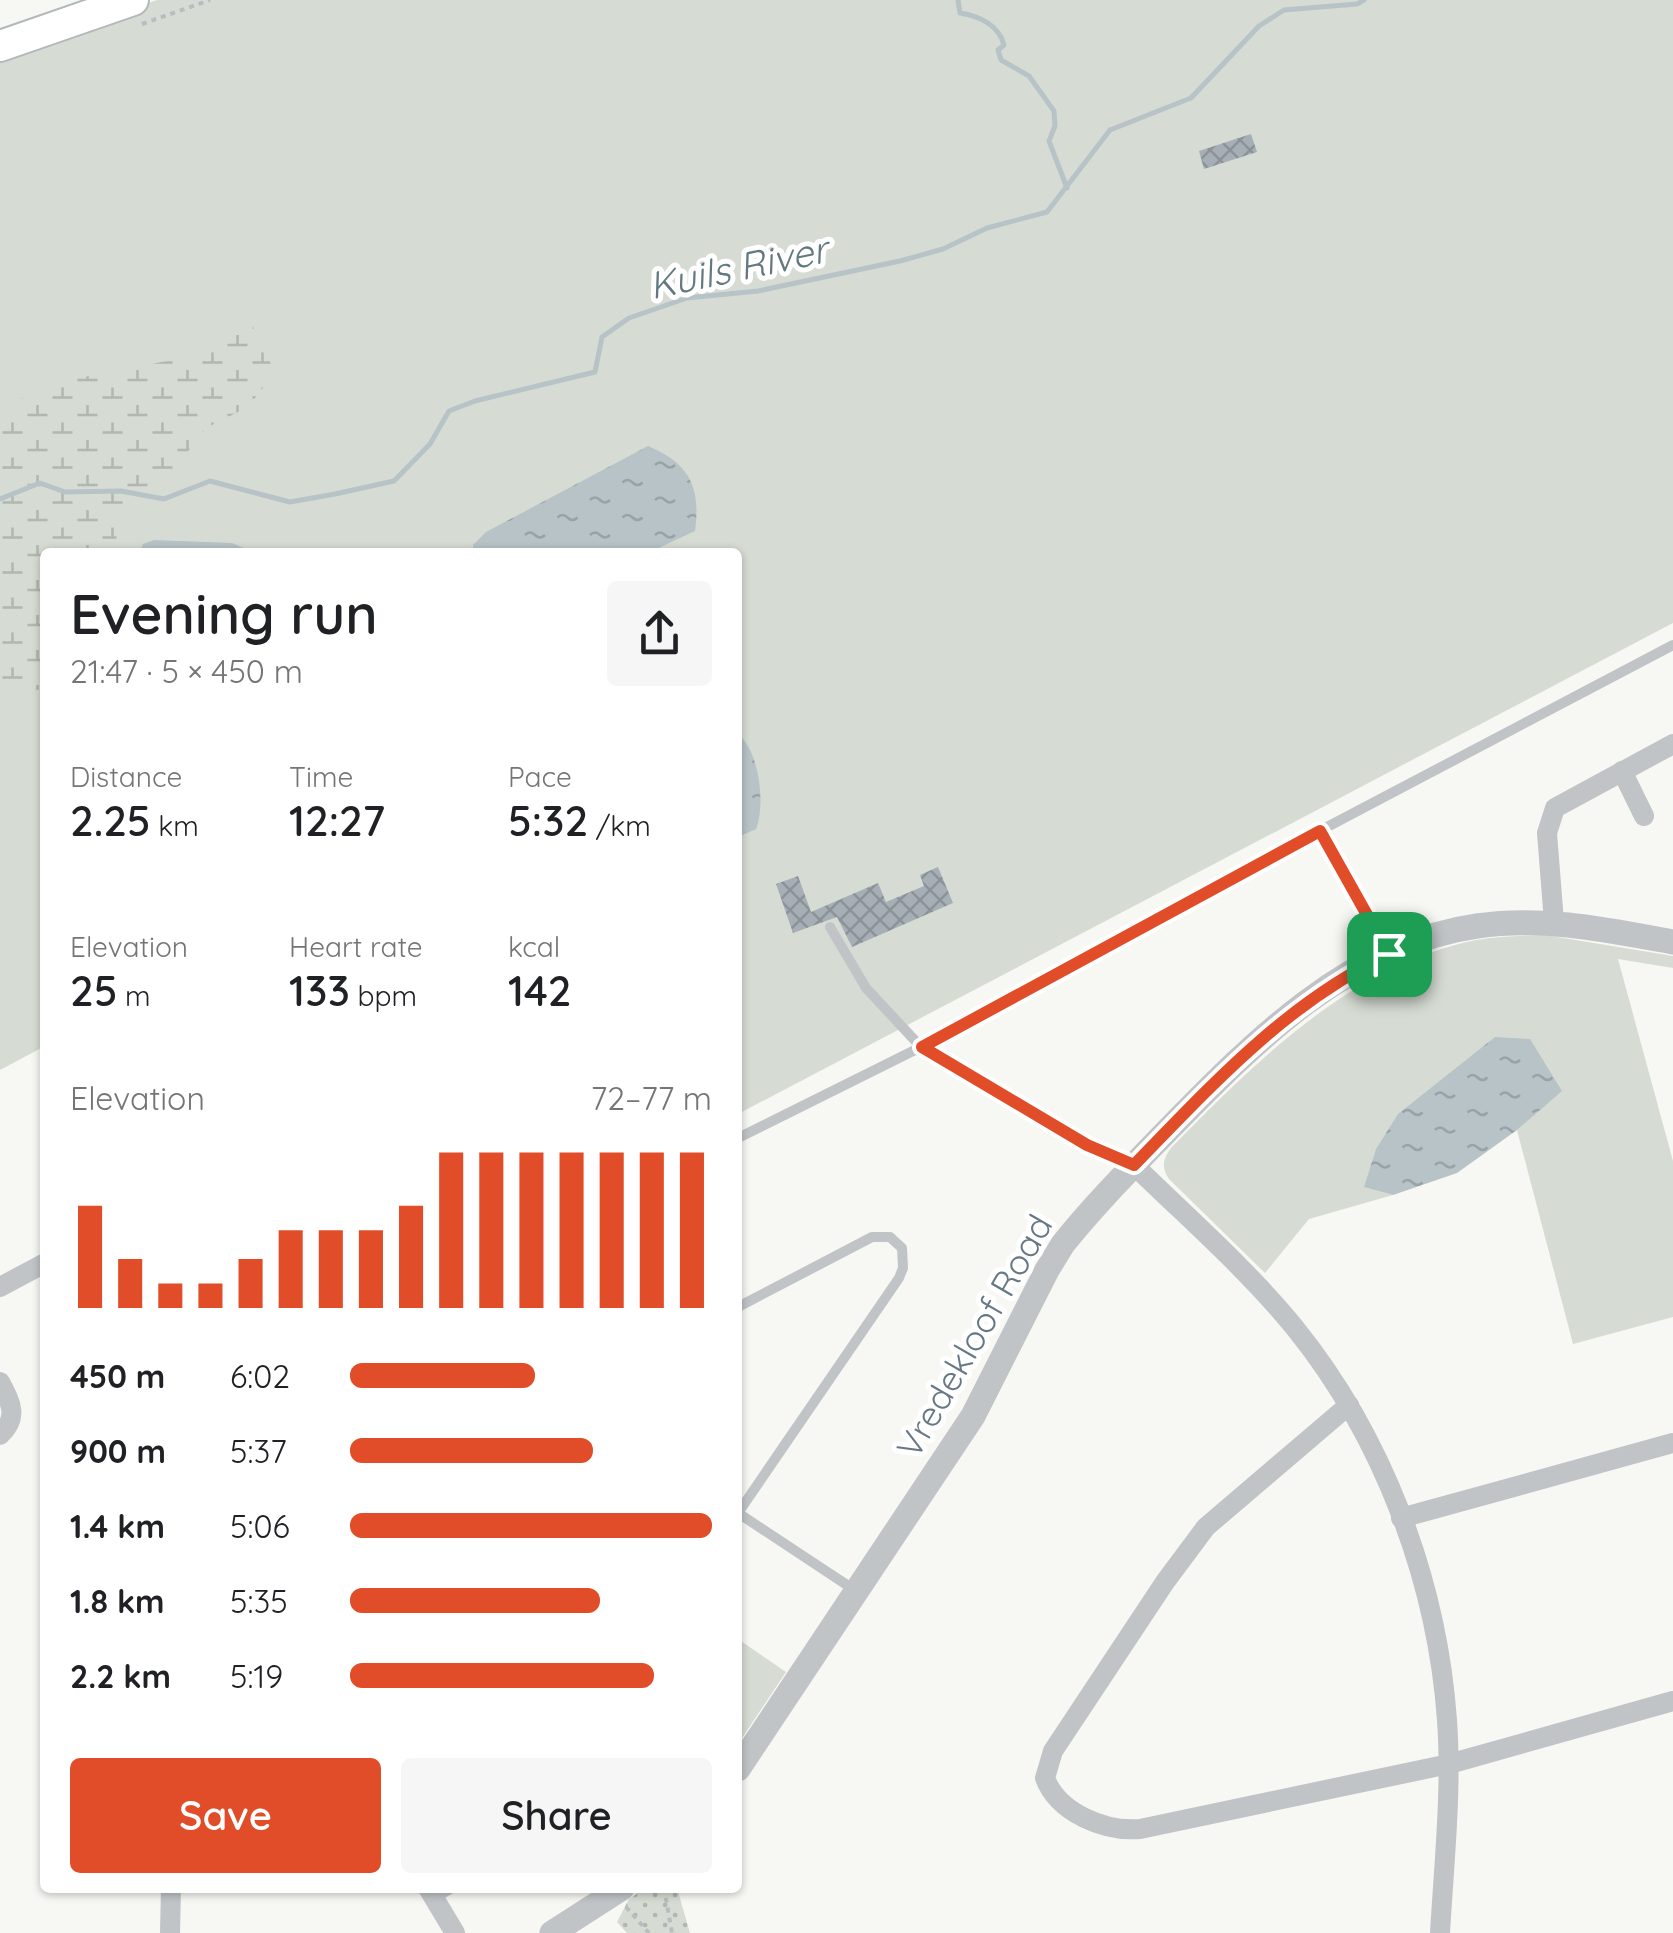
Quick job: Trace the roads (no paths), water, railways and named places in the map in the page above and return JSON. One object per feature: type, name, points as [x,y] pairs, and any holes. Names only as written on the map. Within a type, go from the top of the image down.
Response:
[{"type":"main road","points":[[0,46],[134,0]]},
{"type":"street","points":[[1554,922],[1547,834],[1550,818],[1564,801],[1673,744]]},
{"type":"street","points":[[1622,771],[1644,816]]},
{"type":"street","name":"Vredekloof Road","points":[[742,1763],[973,1416],[1064,1244],[1225,1072],[1295,1010],[1346,976],[1389,954],[1472,926],[1554,922],[1673,942]]},
{"type":"street","points":[[1134,1165],[1268,1298],[1318,1359],[1369,1442],[1401,1518],[1423,1581],[1445,1693],[1449,1764],[1440,1933]]},
{"type":"street","points":[[0,1287],[40,1266]]},
{"type":"street","points":[[0,1382],[11,1403],[12,1422],[0,1435]]},
{"type":"street","points":[[1348,1405],[1206,1528],[1164,1582],[1052,1751],[1045,1778],[1054,1796],[1093,1822],[1122,1830],[1449,1764],[1673,1701]]},
{"type":"street","points":[[1401,1518],[1673,1443]]},
{"type":"street","points":[[170,1933],[171,1893]]},
{"type":"street","points":[[439,1893],[455,1933]]},
{"type":"street","points":[[552,1933],[613,1893]]},
{"type":"lane","points":[[742,1136],[922,1047],[1673,645]]},
{"type":"lane","points":[[1320,831],[1389,954]]},
{"type":"lane","points":[[830,927],[866,988],[922,1047],[1087,1145],[1134,1165]]},
{"type":"lane","points":[[742,1306],[872,1237],[890,1236],[902,1248],[904,1268],[900,1278],[742,1507]]},
{"type":"lane","points":[[742,1516],[856,1591]]},
{"type":"water","points":[[648,446],[673,460],[694,489],[695,531],[659,548],[473,548],[486,532]]},
{"type":"water","points":[[154,540],[232,543],[244,548],[142,548]]},
{"type":"water","points":[[742,739],[759,778],[756,829],[742,835]]},
{"type":"water","points":[[1495,1037],[1530,1039],[1562,1091],[1517,1130],[1457,1173],[1393,1195],[1364,1187],[1376,1149],[1398,1114]]},
{"type":"waterway","points":[[958,0],[960,13],[981,19],[998,32],[1004,45],[998,50],[1001,60],[1029,76],[1054,111],[1055,126],[1049,141],[1067,188]]},
{"type":"waterway","name":"Kuils River","points":[[0,499],[40,483],[65,492],[121,491],[164,499],[210,481],[290,502],[394,481],[430,444],[449,411],[595,372],[602,337],[629,318],[687,298],[758,291],[900,261],[943,249],[987,228],[1047,212],[1110,130],[1191,98],[1259,26],[1284,10],[1357,4],[1364,0]]}]
